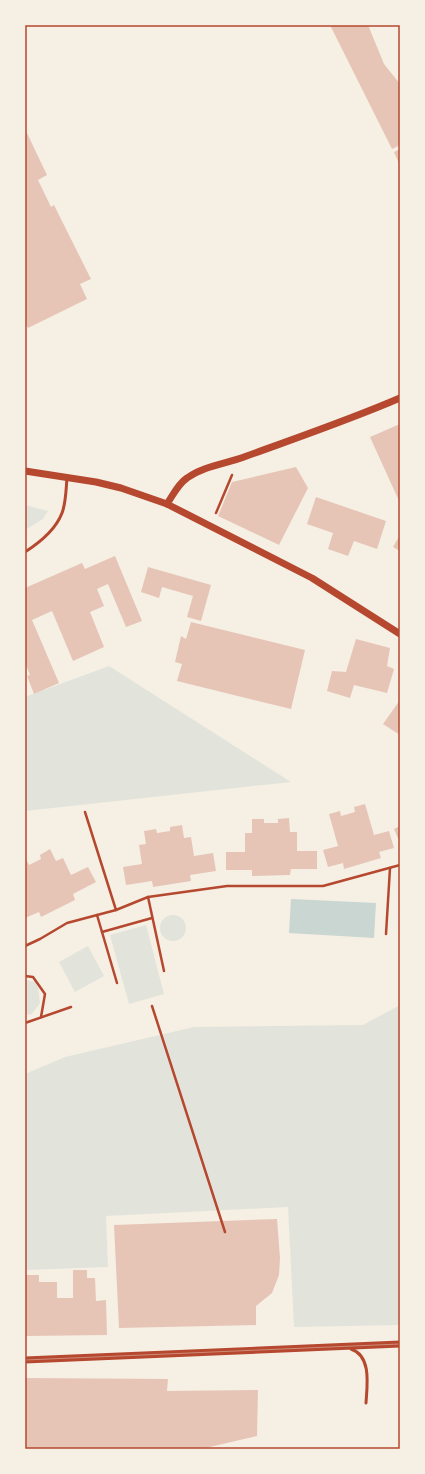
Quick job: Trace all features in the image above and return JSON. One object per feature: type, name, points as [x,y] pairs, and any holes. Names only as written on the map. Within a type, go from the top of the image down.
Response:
[{"type":"street","points":[[167,504],[179,485],[186,478],[202,469],[237,460],[400,398]]},
{"type":"street","points":[[25,471],[96,482],[121,488],[167,504],[312,578],[400,634]]},
{"type":"street","points":[[25,1360],[400,1344]]},
{"type":"lane","points":[[25,552],[53,528],[62,513],[67,478]]},
{"type":"lane","points":[[344,1346],[355,1350],[362,1358],[367,1371],[366,1403]]},
{"type":"path","points":[[216,514],[232,475]]},
{"type":"path","points":[[85,812],[116,910]]},
{"type":"path","points":[[25,946],[67,923],[116,910],[148,897],[227,886],[323,886],[400,864]]},
{"type":"path","points":[[386,934],[390,868]]},
{"type":"path","points":[[148,897],[164,971]]},
{"type":"path","points":[[97,915],[117,983]]},
{"type":"path","points":[[102,932],[152,918]]},
{"type":"path","points":[[25,976],[33,977],[44,994],[41,1017]]},
{"type":"path","points":[[152,1006],[225,1232]]},
{"type":"path","points":[[25,1023],[71,1007]]},
{"type":"shaded area","points":[[25,505],[48,511],[43,519],[25,530]]},
{"type":"shaded area","points":[[109,666],[291,782],[25,811],[25,697]]},
{"type":"shaded area","points":[[291,899],[376,903],[374,938],[289,933]]},
{"type":"shaded area","points":[[173,915],[182,919],[186,928],[182,937],[173,941],[164,937],[160,928],[164,919]]},
{"type":"shaded area","points":[[146,925],[164,994],[129,1004],[110,935]]},
{"type":"shaded area","points":[[88,946],[104,976],[75,992],[59,962]]},
{"type":"shaded area","points":[[25,980],[35,982],[38,988],[40,1003],[32,1014],[25,1015]]},
{"type":"shaded area","points":[[400,1005],[400,1325],[294,1327],[288,1207],[106,1216],[108,1267],[25,1270],[25,1074],[65,1057],[194,1027],[363,1025]]},
{"type":"building","points":[[330,25],[368,25],[384,64],[400,84],[400,145],[392,149]]},
{"type":"building","points":[[25,129],[47,175],[38,180],[51,207],[54,205],[91,279],[80,284],[87,299],[28,328],[25,323]]},
{"type":"building","points":[[400,149],[400,166],[394,152]]},
{"type":"building","points":[[400,424],[400,503],[370,437]]},
{"type":"building","points":[[296,467],[308,488],[279,545],[218,516],[232,482]]},
{"type":"building","points":[[316,497],[386,521],[377,549],[354,541],[348,556],[328,549],[333,533],[307,524]]},
{"type":"building","points":[[400,535],[400,551],[393,547]]},
{"type":"building","points":[[115,556],[142,621],[126,627],[108,584],[97,589],[104,606],[90,612],[104,647],[73,661],[52,611],[32,620],[59,683],[34,694],[27,676],[30,675],[25,662],[25,588],[82,563],[85,569]]},
{"type":"building","points":[[148,567],[211,585],[201,621],[187,617],[193,596],[162,587],[159,598],[141,592]]},
{"type":"building","points":[[191,622],[305,650],[291,709],[177,681],[182,664],[175,662],[181,636],[186,639]]},
{"type":"building","points":[[356,639],[390,648],[387,666],[394,669],[387,693],[354,685],[350,698],[327,691],[332,671],[346,672]]},
{"type":"building","points":[[400,700],[400,735],[383,724]]},
{"type":"building","points":[[365,804],[374,835],[389,831],[394,848],[379,852],[381,858],[344,869],[343,863],[328,867],[323,850],[338,846],[329,814],[340,811],[341,816],[355,812],[354,807]]},
{"type":"building","points":[[289,818],[290,832],[297,832],[297,851],[317,851],[317,869],[291,869],[290,875],[252,876],[252,870],[226,870],[226,852],[245,852],[245,833],[252,833],[252,819],[264,819],[264,823],[278,823],[278,819]]},
{"type":"building","points":[[182,825],[184,838],[191,837],[194,856],[213,853],[216,871],[190,875],[191,881],[153,887],[152,881],[126,885],[123,867],[142,864],[139,845],[146,844],[144,831],[156,829],[157,833],[170,831],[170,827]]},
{"type":"building","points":[[400,826],[400,843],[394,829]]},
{"type":"building","points":[[50,849],[56,861],[63,858],[71,875],[88,867],[96,882],[73,894],[75,900],[41,917],[39,912],[25,918],[25,862],[27,861],[29,865],[41,859],[40,855]]},
{"type":"building","points":[[277,1219],[280,1258],[279,1275],[272,1293],[256,1306],[256,1325],[119,1328],[114,1225]]},
{"type":"building","points":[[73,1270],[87,1270],[87,1278],[95,1278],[96,1301],[106,1300],[107,1335],[25,1336],[25,1275],[39,1275],[39,1282],[57,1282],[57,1298],[73,1298]]},
{"type":"building","points":[[25,1378],[168,1379],[167,1391],[258,1390],[257,1436],[201,1449],[25,1449]]},
{"type":"tram line","points":[[25,1360],[400,1344]]}]
